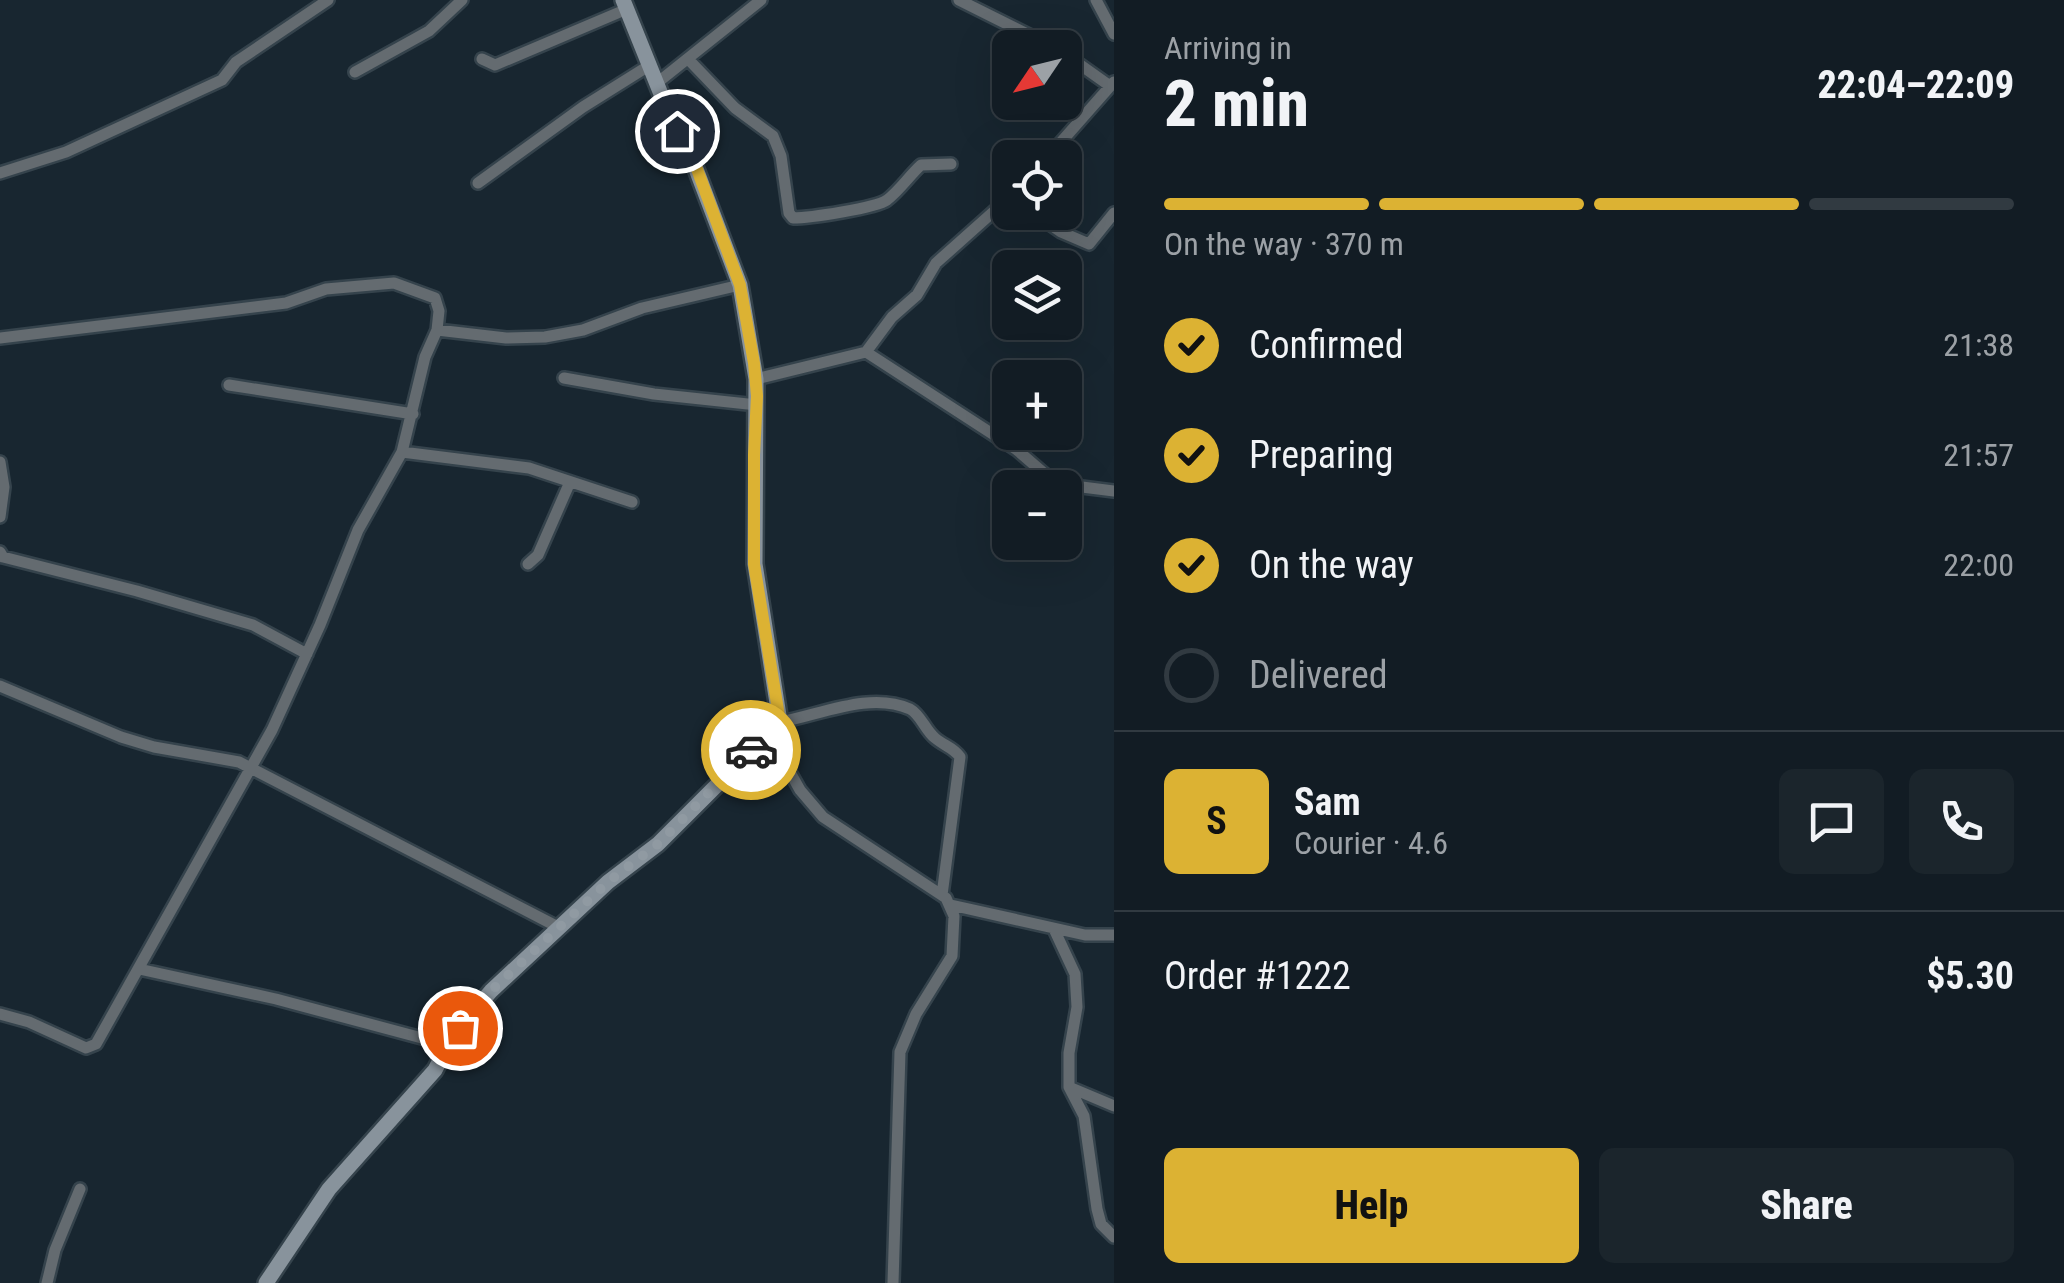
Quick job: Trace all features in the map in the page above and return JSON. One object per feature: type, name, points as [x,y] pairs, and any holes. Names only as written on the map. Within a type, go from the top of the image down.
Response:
[{"type":"street","points":[[0,173],[66,152],[222,80],[236,62],[328,0]]},
{"type":"street","points":[[355,72],[429,31],[462,0]]},
{"type":"street","points":[[657,83],[761,0]]},
{"type":"street","points":[[959,0],[1019,30]]},
{"type":"street","points":[[1096,0],[1114,34]]},
{"type":"street","points":[[482,59],[495,64],[625,5],[666,109],[694,161],[740,285],[756,379],[754,564],[774,728],[800,790],[823,818],[946,900],[1054,929],[1114,935]]},
{"type":"street","points":[[688,59],[735,108],[773,136],[781,156],[793,218],[812,218],[879,204],[920,165],[951,164]]},
{"type":"street","points":[[1063,140],[1112,84],[1082,65]]},
{"type":"street","points":[[478,183],[583,107],[650,66]]},
{"type":"street","points":[[756,379],[866,352],[892,317],[917,295],[936,264],[992,213]]},
{"type":"street","points":[[1057,230],[1089,244],[1114,213]]},
{"type":"street","points":[[0,338],[286,303],[326,289],[394,283],[435,298],[439,311],[438,330],[426,357],[402,452],[358,530],[307,654],[251,768],[96,1044],[86,1048],[29,1022],[0,1014]]},
{"type":"street","points":[[438,330],[506,338],[545,337],[583,330],[642,308],[740,285]]},
{"type":"street","points":[[866,352],[1017,450],[1046,475],[1082,487],[1114,491]]},
{"type":"street","points":[[564,378],[654,394],[756,405]]},
{"type":"street","points":[[230,384],[413,414]]},
{"type":"street","points":[[402,452],[529,468],[632,502]]},
{"type":"street","points":[[0,462],[4,486],[0,517]]},
{"type":"street","points":[[528,564],[538,555],[570,482]]},
{"type":"street","points":[[0,552],[3,557],[254,625],[307,654]]},
{"type":"street","points":[[0,686],[154,747],[238,762],[558,928]]},
{"type":"street","points":[[266,1283],[329,1189],[435,1070],[448,1044],[491,991],[558,928],[658,844],[774,728],[861,702],[887,704],[916,713],[933,737],[954,748],[960,756],[946,900],[954,916],[952,956],[916,1014],[900,1052],[893,1283]]},
{"type":"street","points":[[1054,929],[1075,974],[1069,1087],[1084,1116],[1096,1209],[1101,1224],[1114,1237]]},
{"type":"street","points":[[140,968],[276,998],[448,1044]]},
{"type":"street","points":[[1069,1087],[1114,1106]]},
{"type":"street","points":[[47,1283],[55,1250],[80,1189]]},
{"type":"way so far","points":[[460,1028],[491,991],[608,882],[658,844],[751,750]]},
{"type":"route","points":[[677,131],[694,161],[740,285],[756,379],[754,564],[780,722],[751,750]]}]
